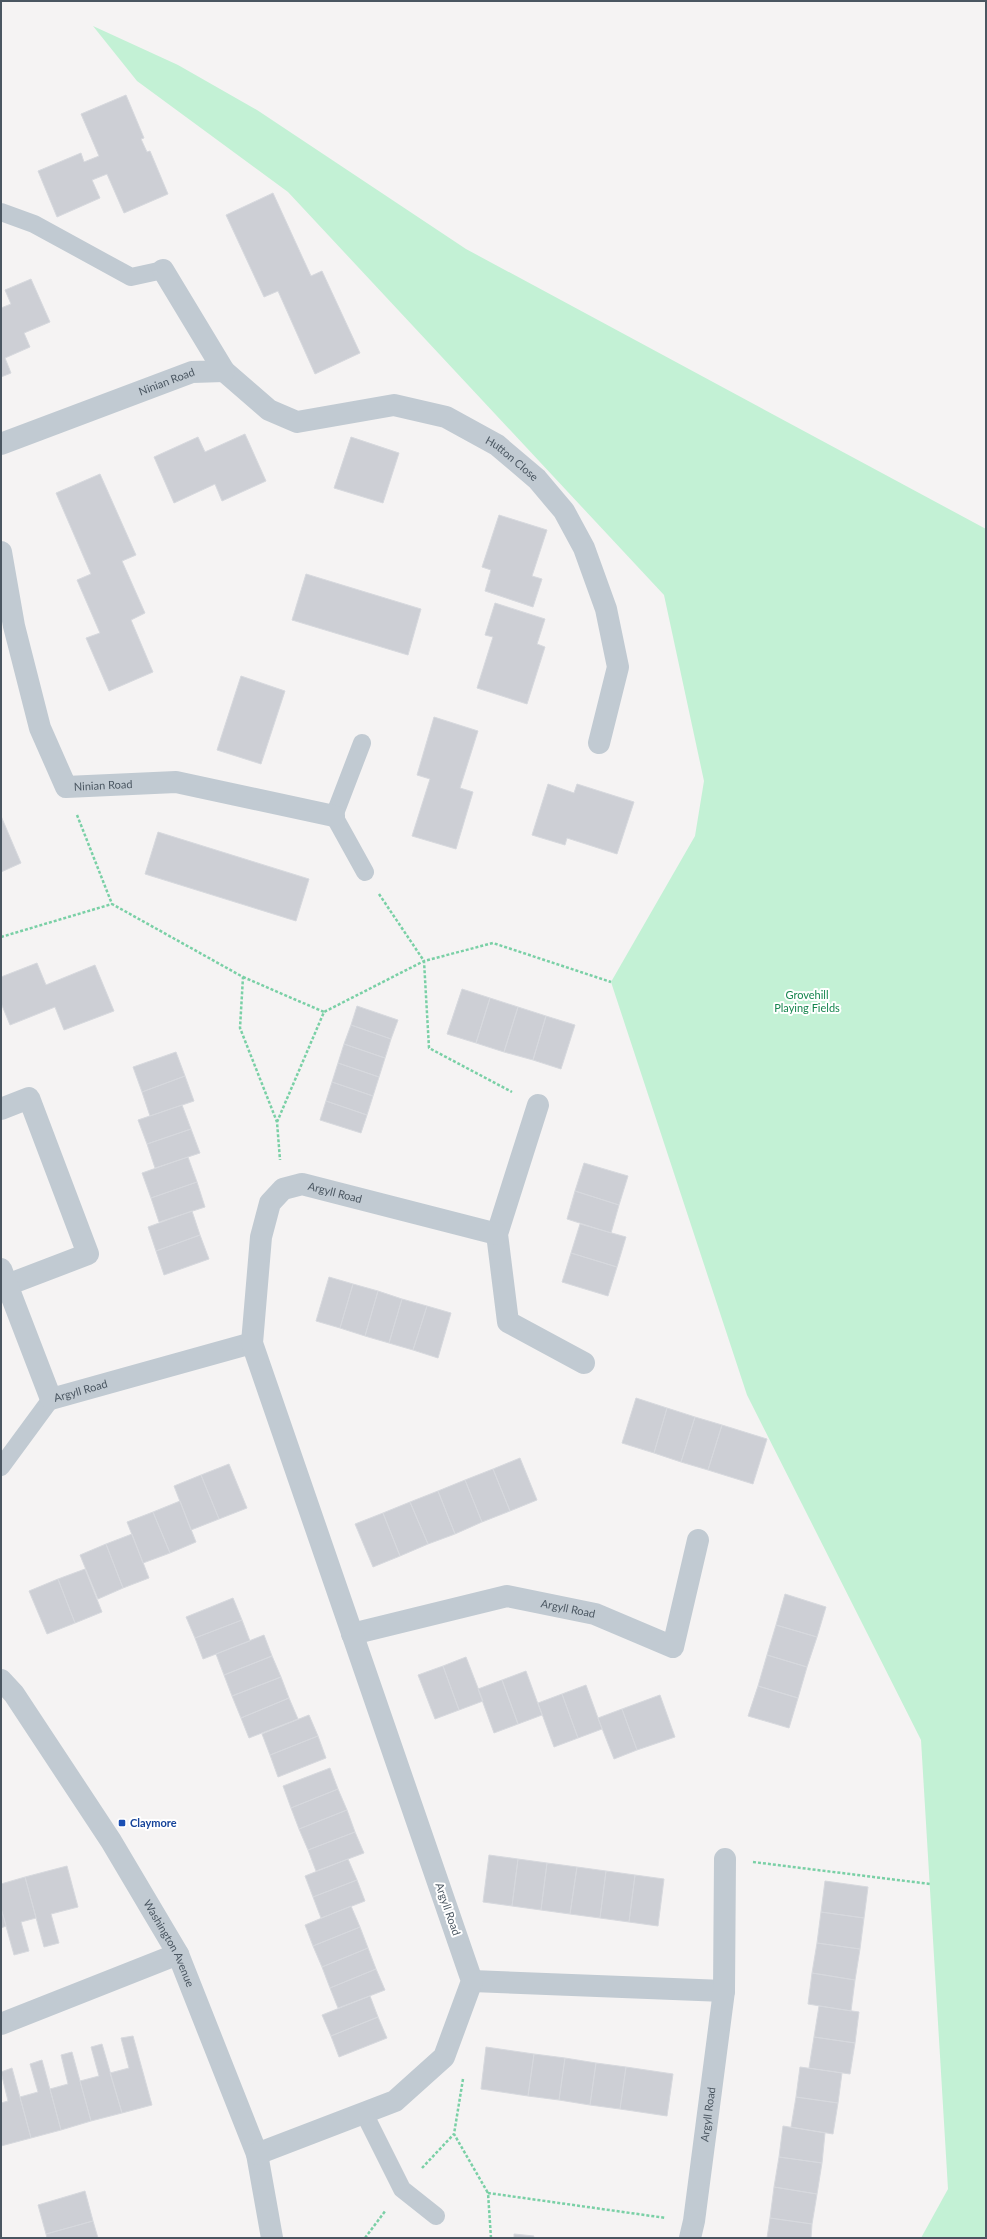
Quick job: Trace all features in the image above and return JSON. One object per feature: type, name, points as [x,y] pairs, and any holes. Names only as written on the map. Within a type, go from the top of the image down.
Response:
[{"type":"street","points":[[164,270],[224,371]]},
{"type":"street","name":"Ninian Road","points":[[1,444],[192,372],[224,371]]},
{"type":"street","name":"Hutton Close","points":[[224,371],[269,410],[297,422],[394,405],[446,417],[497,445],[536,479],[564,511],[580,542],[606,609],[618,667],[599,743]]},
{"type":"street","name":"Ninian Road","points":[[1,552],[14,626],[40,728],[66,787],[176,782],[334,816]]},
{"type":"street","name":"Argyll Road","points":[[1,1109],[29,1098],[88,1254],[4,1277],[51,1399],[252,1343]]},
{"type":"street","points":[[538,1105],[497,1234],[508,1322],[584,1364]]},
{"type":"street","name":"Argyll Road","points":[[472,1981],[252,1343],[261,1237],[270,1203],[283,1189],[302,1184],[497,1234]]},
{"type":"street","name":"Argyll Road","points":[[352,1634],[507,1596],[595,1614],[673,1647],[698,1540]]},
{"type":"street","name":"Washington Avenue","points":[[1,1680],[14,1694],[111,1841],[178,1954],[257,2154],[272,2238]]},
{"type":"street","name":"Argyll Road","points":[[692,2230],[724,1991],[725,1859]]},
{"type":"street","points":[[1,2024],[178,1954]]},
{"type":"street","points":[[257,2154],[395,2101],[444,2057],[472,1981],[724,1991]]},
{"type":"lane","points":[[1,212],[34,224],[131,277],[164,270]]},
{"type":"lane","points":[[362,743],[334,816],[364,872]]},
{"type":"lane","points":[[1,1467],[51,1399]]},
{"type":"lane","points":[[364,2113],[402,2189],[436,2216]]},
{"type":"path","points":[[66,787],[112,904],[243,977],[324,1012]]},
{"type":"path","points":[[364,872],[424,961],[429,1048],[538,1105]]},
{"type":"path","points":[[1,937],[112,904]]},
{"type":"path","points":[[277,1122],[324,1012],[424,961],[493,943],[611,982]]},
{"type":"path","points":[[243,977],[240,1028],[277,1122],[283,1189]]},
{"type":"path","points":[[725,1859],[930,1884]]},
{"type":"path","points":[[444,2057],[466,2066],[454,2134],[488,2193],[491,2238]]},
{"type":"path","points":[[488,2193],[692,2230]]},
{"type":"green space","name":"Grovehill Playing Fields","points":[[93,26],[178,65],[257,110],[466,249],[986,529],[986,2238],[921,2238],[948,2189],[921,1740],[747,1395],[611,982],[695,836],[704,781],[664,595],[288,192],[137,81]]},
{"type":"building","points":[[126,95],[144,138],[141,139],[147,152],[150,151],[168,194],[124,213],[107,174],[92,180],[100,198],[57,217],[38,171],[81,153],[84,162],[99,156],[81,114]]},
{"type":"building","points":[[273,193],[311,276],[322,271],[360,353],[315,374],[278,291],[264,297],[226,215]]},
{"type":"building","points":[[31,279],[50,322],[24,333],[30,347],[5,358],[11,373],[1,377],[1,308],[11,304],[5,290]]},
{"type":"building","points":[[245,434],[266,481],[222,501],[215,484],[174,503],[154,457],[198,437],[205,452]]},
{"type":"building","points":[[351,437],[399,453],[383,503],[334,488]]},
{"type":"building","points":[[100,474],[136,555],[122,561],[145,613],[131,620],[153,672],[109,691],[86,638],[100,633],[77,580],[91,574],[56,493]]},
{"type":"building","points":[[499,515],[547,530],[532,576],[542,579],[533,607],[485,591],[491,570],[482,567]]},
{"type":"building","points":[[306,574],[421,609],[408,655],[292,620]]},
{"type":"building","points":[[495,603],[545,619],[537,644],[545,647],[527,704],[477,688],[493,637],[485,635]]},
{"type":"building","points":[[241,676],[285,691],[261,764],[217,750]]},
{"type":"building","points":[[434,717],[478,731],[460,788],[473,792],[456,849],[412,836],[430,779],[417,775]]},
{"type":"building","points":[[548,784],[574,793],[577,784],[634,802],[617,854],[567,838],[565,845],[532,835]]},
{"type":"building","points":[[1,816],[21,863],[1,872]]},
{"type":"building","points":[[158,832],[309,879],[296,921],[145,874]]},
{"type":"building","points":[[37,963],[46,985],[95,965],[114,1011],[64,1030],[55,1007],[10,1025],[1,1003],[1,977]]},
{"type":"building","points":[[462,989],[490,998],[476,1043],[447,1034]]},
{"type":"building","points":[[490,998],[518,1007],[504,1052],[476,1043]]},
{"type":"building","points":[[357,1006],[398,1020],[391,1039],[351,1025]]},
{"type":"building","points":[[518,1007],[546,1016],[533,1060],[504,1052]]},
{"type":"building","points":[[546,1016],[575,1025],[561,1069],[533,1060]]},
{"type":"building","points":[[351,1025],[391,1039],[385,1058],[344,1044]]},
{"type":"building","points":[[344,1044],[385,1058],[379,1077],[338,1063]]},
{"type":"building","points":[[176,1052],[185,1076],[142,1092],[133,1067]]},
{"type":"building","points":[[338,1063],[379,1077],[373,1096],[332,1082]]},
{"type":"building","points":[[185,1076],[194,1101],[150,1116],[142,1092]]},
{"type":"building","points":[[332,1082],[373,1096],[367,1115],[326,1101]]},
{"type":"building","points":[[326,1101],[367,1115],[361,1133],[320,1120]]},
{"type":"building","points":[[182,1105],[191,1129],[147,1144],[138,1120]]},
{"type":"building","points":[[191,1129],[200,1153],[155,1168],[147,1144]]},
{"type":"building","points":[[188,1157],[197,1182],[151,1198],[142,1173]]},
{"type":"building","points":[[584,1163],[628,1176],[619,1205],[575,1191]]},
{"type":"building","points":[[197,1182],[205,1207],[159,1222],[151,1198]]},
{"type":"building","points":[[575,1191],[619,1205],[611,1233],[567,1219]]},
{"type":"building","points":[[192,1211],[200,1235],[156,1251],[148,1227]]},
{"type":"building","points":[[580,1224],[626,1237],[617,1267],[571,1253]]},
{"type":"building","points":[[200,1235],[209,1259],[164,1275],[156,1251]]},
{"type":"building","points":[[571,1253],[617,1267],[608,1296],[562,1282]]},
{"type":"building","points":[[329,1277],[353,1284],[340,1328],[316,1321]]},
{"type":"building","points":[[353,1284],[378,1291],[365,1336],[340,1328]]},
{"type":"building","points":[[378,1291],[402,1299],[389,1343],[365,1336]]},
{"type":"building","points":[[402,1299],[427,1306],[413,1350],[389,1343]]},
{"type":"building","points":[[427,1306],[451,1313],[438,1358],[413,1350]]},
{"type":"building","points":[[636,1398],[667,1408],[654,1453],[622,1443]]},
{"type":"building","points":[[667,1408],[695,1417],[681,1462],[654,1453]]},
{"type":"building","points":[[695,1417],[722,1425],[708,1470],[681,1462]]},
{"type":"building","points":[[722,1425],[767,1439],[753,1484],[708,1470]]},
{"type":"building","points":[[520,1458],[537,1500],[510,1511],[493,1469]]},
{"type":"building","points":[[229,1464],[247,1508],[219,1519],[201,1475]]},
{"type":"building","points":[[493,1469],[510,1511],[482,1522],[465,1480]]},
{"type":"building","points":[[201,1475],[219,1519],[191,1530],[174,1486]]},
{"type":"building","points":[[465,1480],[482,1522],[455,1534],[438,1491]]},
{"type":"building","points":[[438,1491],[455,1534],[428,1544],[410,1502]]},
{"type":"building","points":[[180,1501],[196,1542],[170,1553],[153,1512]]},
{"type":"building","points":[[410,1502],[428,1544],[400,1556],[383,1513]]},
{"type":"building","points":[[153,1512],[170,1553],[143,1563],[127,1522]]},
{"type":"building","points":[[383,1513],[400,1556],[373,1567],[355,1524]]},
{"type":"building","points":[[132,1534],[149,1578],[123,1588],[106,1544]]},
{"type":"building","points":[[106,1544],[123,1588],[98,1599],[80,1555]]},
{"type":"building","points":[[85,1569],[102,1612],[75,1623],[58,1579]]},
{"type":"building","points":[[58,1579],[75,1623],[47,1634],[29,1591]]},
{"type":"building","points":[[785,1594],[826,1607],[817,1637],[776,1625]]},
{"type":"building","points":[[233,1598],[242,1620],[195,1638],[186,1617]]},
{"type":"building","points":[[242,1620],[250,1641],[203,1659],[195,1638]]},
{"type":"building","points":[[776,1625],[817,1637],[807,1667],[767,1655]]},
{"type":"building","points":[[264,1635],[272,1656],[224,1675],[216,1654]]},
{"type":"building","points":[[767,1655],[807,1667],[798,1698],[758,1686]]},
{"type":"building","points":[[272,1656],[281,1677],[232,1696],[224,1675]]},
{"type":"building","points":[[466,1657],[483,1701],[459,1710],[443,1666]]},
{"type":"building","points":[[443,1666],[459,1710],[435,1719],[418,1675]]},
{"type":"building","points":[[526,1671],[542,1715],[518,1724],[502,1680]]},
{"type":"building","points":[[281,1677],[289,1698],[241,1718],[232,1696]]},
{"type":"building","points":[[502,1680],[518,1724],[494,1733],[478,1689]]},
{"type":"building","points":[[586,1685],[602,1729],[578,1738],[562,1694]]},
{"type":"building","points":[[758,1686],[798,1698],[789,1728],[748,1716]]},
{"type":"building","points":[[562,1694],[578,1738],[554,1747],[538,1703]]},
{"type":"building","points":[[660,1695],[675,1737],[637,1750],[622,1709]]},
{"type":"building","points":[[289,1698],[298,1719],[249,1738],[241,1718]]},
{"type":"building","points":[[622,1709],[637,1750],[614,1759],[598,1718]]},
{"type":"building","points":[[309,1715],[318,1736],[270,1755],[262,1734]]},
{"type":"building","points":[[318,1736],[326,1758],[278,1777],[270,1755]]},
{"type":"building","points":[[330,1768],[338,1789],[291,1808],[283,1786]]},
{"type":"building","points":[[338,1789],[347,1810],[299,1829],[291,1808]]},
{"type":"building","points":[[347,1810],[355,1832],[308,1850],[299,1829]]},
{"type":"building","points":[[355,1832],[364,1853],[316,1871],[308,1850]]},
{"type":"building","points":[[489,1855],[518,1859],[512,1906],[483,1902]]},
{"type":"building","points":[[348,1859],[357,1880],[313,1897],[305,1876]]},
{"type":"building","points":[[518,1859],[547,1863],[541,1910],[512,1906]]},
{"type":"building","points":[[547,1863],[577,1867],[570,1914],[541,1910]]},
{"type":"building","points":[[67,1866],[78,1907],[51,1914],[59,1943],[44,1947],[25,1877]]},
{"type":"building","points":[[577,1867],[606,1871],[600,1918],[570,1914]]},
{"type":"building","points":[[606,1871],[635,1875],[629,1922],[600,1918]]},
{"type":"building","points":[[635,1875],[664,1879],[658,1926],[629,1922]]},
{"type":"building","points":[[25,1877],[36,1918],[21,1922],[29,1951],[14,1955],[1,1908],[1,1884]]},
{"type":"building","points":[[357,1880],[365,1901],[321,1918],[313,1897]]},
{"type":"building","points":[[825,1881],[868,1887],[864,1918],[821,1912]]},
{"type":"building","points":[[351,1906],[360,1927],[313,1946],[305,1925]]},
{"type":"building","points":[[1,1908],[6,1926],[1,1928]]},
{"type":"building","points":[[821,1912],[864,1918],[860,1949],[817,1943]]},
{"type":"building","points":[[360,1927],[368,1948],[322,1967],[313,1946]]},
{"type":"building","points":[[817,1943],[860,1949],[855,1980],[812,1973]]},
{"type":"building","points":[[368,1948],[376,1969],[330,1988],[322,1967]]},
{"type":"building","points":[[376,1969],[385,1990],[338,2008],[330,1988]]},
{"type":"building","points":[[812,1973],[855,1980],[851,2011],[808,2004]]},
{"type":"building","points":[[370,1996],[378,2017],[331,2036],[322,2015]]},
{"type":"building","points":[[819,2006],[859,2012],[855,2043],[814,2037]]},
{"type":"building","points":[[378,2017],[387,2038],[339,2057],[331,2036]]},
{"type":"building","points":[[133,2036],[152,2105],[122,2113],[110,2073],[129,2068],[121,2038]]},
{"type":"building","points":[[814,2037],[855,2043],[850,2074],[809,2068]]},
{"type":"building","points":[[102,2044],[122,2113],[91,2121],[80,2081],[99,2076],[91,2047]]},
{"type":"building","points":[[486,2047],[534,2054],[528,2096],[481,2089]]},
{"type":"building","points":[[72,2052],[91,2121],[61,2130],[50,2089],[68,2084],[61,2055]]},
{"type":"building","points":[[534,2054],[565,2058],[559,2100],[528,2096]]},
{"type":"building","points":[[565,2058],[596,2063],[590,2105],[559,2100]]},
{"type":"building","points":[[42,2060],[61,2130],[31,2138],[20,2097],[38,2092],[30,2064]]},
{"type":"building","points":[[596,2063],[626,2067],[620,2109],[590,2105]]},
{"type":"building","points":[[626,2067],[673,2074],[667,2116],[620,2109]]},
{"type":"building","points":[[800,2067],[842,2073],[838,2103],[796,2097]]},
{"type":"building","points":[[12,2068],[31,2138],[1,2146],[1,2103],[8,2101],[1,2072]]},
{"type":"building","points":[[796,2097],[838,2103],[833,2134],[791,2127]]},
{"type":"building","points":[[783,2126],[825,2133],[822,2163],[779,2157]]},
{"type":"building","points":[[779,2157],[822,2163],[817,2194],[774,2187]]},
{"type":"building","points":[[774,2187],[817,2194],[812,2224],[770,2218]]},
{"type":"building","points":[[85,2191],[93,2221],[46,2234],[38,2205]]},
{"type":"building","points":[[770,2218],[812,2224],[811,2238],[767,2238]]},
{"type":"building","points":[[93,2221],[98,2238],[47,2238],[46,2234]]},
{"type":"building","points":[[514,2234],[534,2236],[533,2238],[514,2238]]},
{"type":"place","name":"Claymore","points":[[122,1823]]}]
